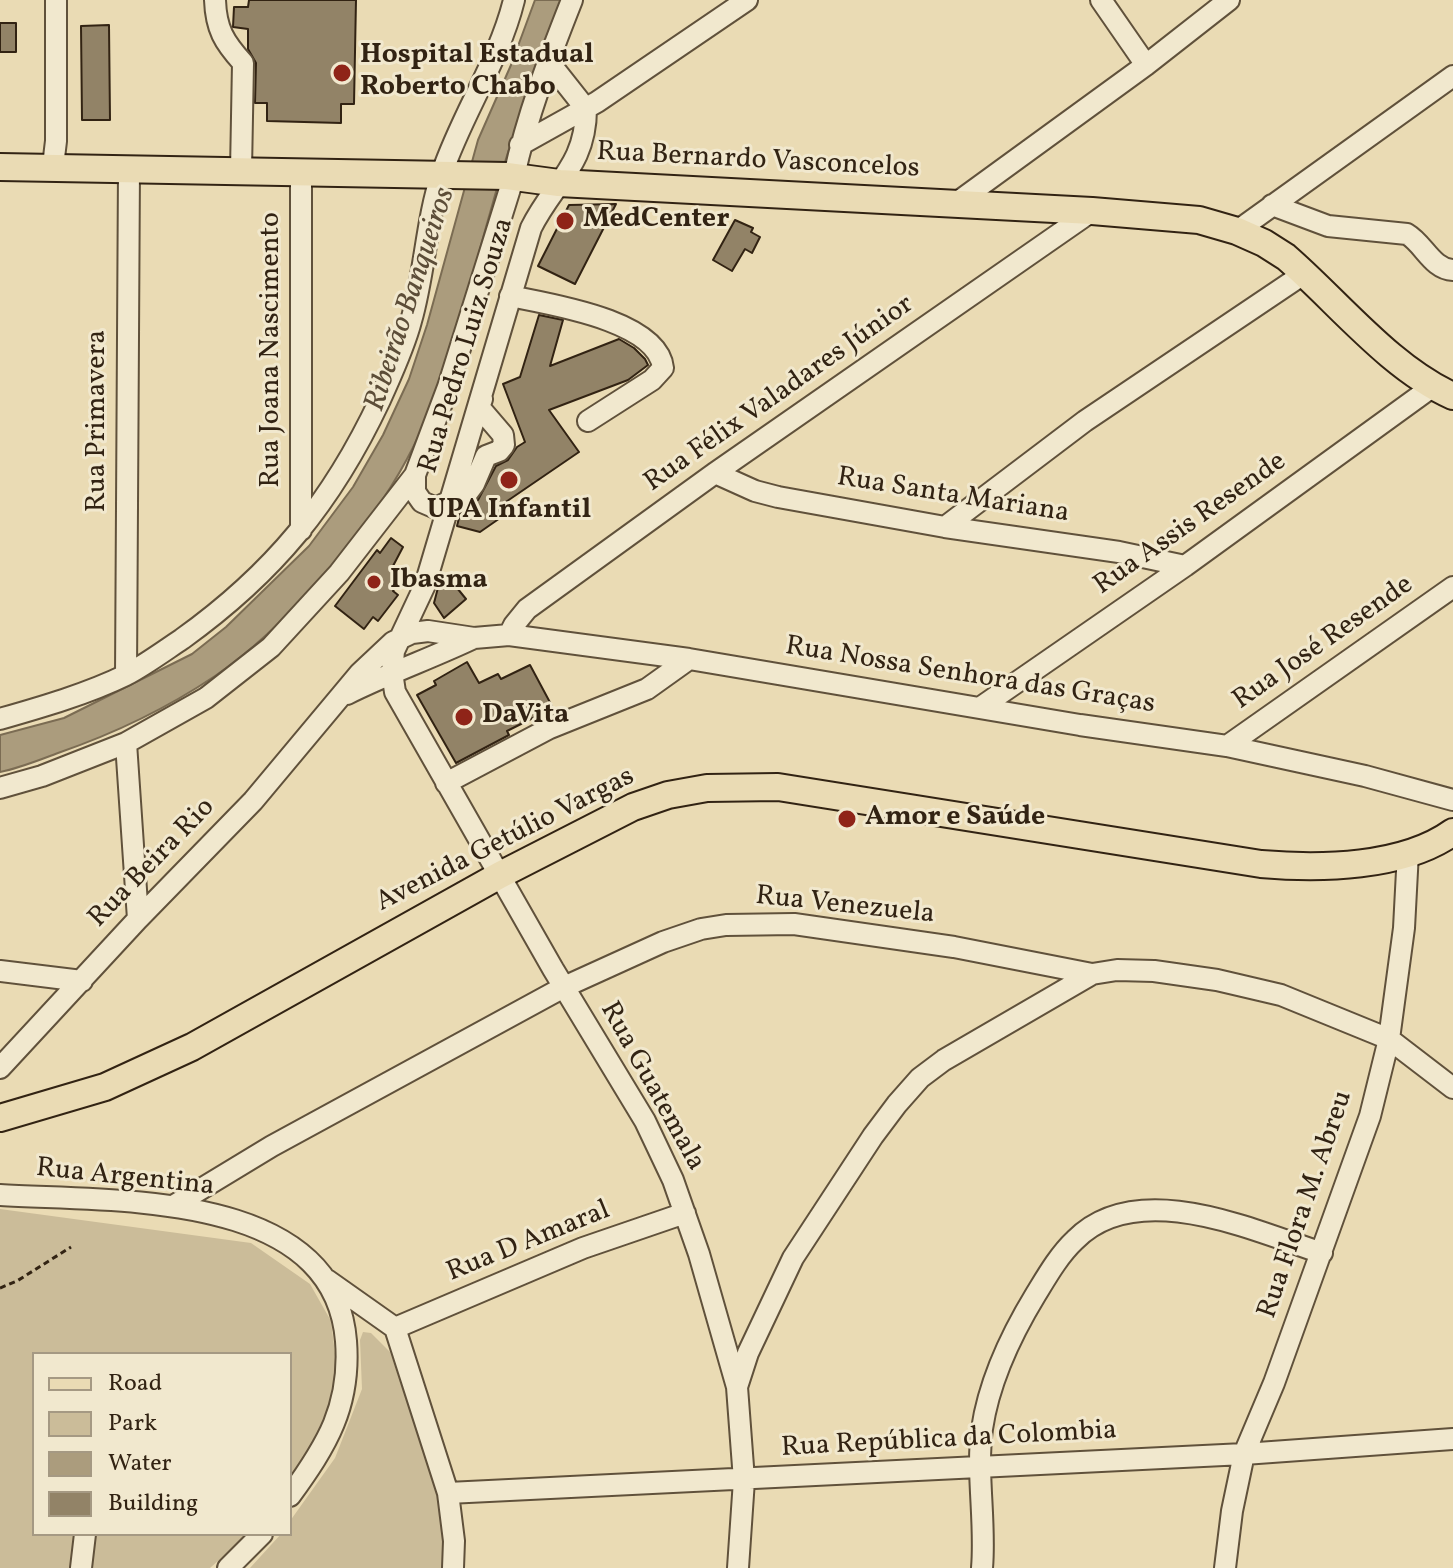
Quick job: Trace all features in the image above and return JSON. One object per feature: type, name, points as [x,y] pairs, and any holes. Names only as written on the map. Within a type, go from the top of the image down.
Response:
[{"type":"main road","name":"Rua Bernardo Vasconcelos","points":[[0,167],[510,176],[559,183],[1092,211],[1199,220],[1264,243],[1305,273],[1402,363],[1442,392]]},
{"type":"main road","name":"Avenida Getúlio Vargas","points":[[0,1118],[105,1087],[192,1047],[500,875],[633,807],[694,790],[778,787],[1261,864],[1303,867],[1345,865],[1408,852],[1439,842],[1453,832]]},
{"type":"street","points":[[53,166],[56,141],[56,0]]},
{"type":"street","points":[[215,0],[216,22],[228,46],[243,63],[241,170]]},
{"type":"street","points":[[0,719],[126,675],[208,620],[250,585],[301,530],[350,460],[389,380],[411,322],[450,174],[514,0]]},
{"type":"street","points":[[0,788],[42,776],[126,743],[206,698],[271,647],[339,573],[415,475],[448,387],[520,145],[572,0]]},
{"type":"street","points":[[520,145],[586,109],[747,0]]},
{"type":"street","points":[[1101,0],[1146,65]]},
{"type":"street","points":[[955,204],[1146,65],[1229,0]]},
{"type":"street","points":[[548,61],[586,109]]},
{"type":"street","points":[[1237,231],[1453,76]]},
{"type":"street","name":"Rua Pedro Luiz Souza","points":[[443,530],[531,228],[578,157],[583,144],[586,109]]},
{"type":"street","name":"Rua Primavera","points":[[126,675],[129,168]]},
{"type":"street","name":"Rua Joana Nascimento","points":[[301,171],[301,530]]},
{"type":"street","points":[[1272,205],[1328,226],[1407,234],[1416,239],[1438,266],[1453,270]]},
{"type":"street","name":"Rua Félix Valadares Júnior","points":[[509,635],[527,609],[715,473],[1092,211]]},
{"type":"street","points":[[945,527],[1085,421],[1305,273]]},
{"type":"street","points":[[510,296],[590,315],[626,329],[642,336],[662,359],[663,368],[652,380],[588,421]]},
{"type":"street","name":"Rua Assis Resende","points":[[981,707],[1442,392]]},
{"type":"street","points":[[415,475],[415,492],[422,502],[436,508],[468,492],[486,456],[499,451],[504,445],[503,435],[479,407],[482,399]]},
{"type":"street","name":"Rua Santa Mariana","points":[[715,473],[755,491],[778,497],[945,527],[1119,552],[1185,566]]},
{"type":"street","points":[[396,499],[407,498],[420,504],[443,530]]},
{"type":"street","name":"Rua Beira Rio","points":[[392,672],[394,651],[425,585],[443,530]]},
{"type":"street","name":"Rua Beira Rio","points":[[343,696],[422,661],[432,645],[425,585]]},
{"type":"street","name":"Rua José Resende","points":[[1227,746],[1453,587]]},
{"type":"street","name":"Rua Nossa Senhora das Graças","points":[[428,631],[474,638],[509,635],[689,659],[1227,746],[1365,776],[1453,800]]},
{"type":"street","name":"Rua Beira Rio","points":[[0,1068],[253,801],[371,661],[401,637],[428,631]]},
{"type":"street","points":[[401,637],[404,648],[422,661]]},
{"type":"street","name":"Rua Nossa Senhora das Graças","points":[[422,661],[474,638]]},
{"type":"street","points":[[446,783],[550,728],[647,689],[689,659]]},
{"type":"street","name":"Rua Guatemala","points":[[392,672],[395,692],[564,987],[645,1121],[673,1180],[704,1269],[737,1387],[744,1480],[738,1568]]},
{"type":"street","points":[[126,743],[138,919]]},
{"type":"street","name":"Rua Flora M. Abreu","points":[[1225,1568],[1232,1511],[1244,1454],[1274,1383],[1370,1116],[1389,1039],[1404,928],[1408,852]]},
{"type":"street","name":"Rua Venezuela","points":[[173,1206],[283,1140],[564,987],[663,942],[701,929],[749,923],[794,924],[940,945],[1092,974],[1117,970],[1154,971],[1217,980],[1281,995],[1389,1039],[1453,1088]]},
{"type":"street","points":[[0,971],[82,981]]},
{"type":"street","points":[[737,1387],[748,1353],[793,1258],[897,1104],[920,1078],[944,1060],[1092,974]]},
{"type":"street","name":"Rua Argentina","points":[[0,1195],[173,1206],[245,1223],[275,1236],[306,1258],[325,1278],[340,1306],[347,1350],[345,1384],[330,1438],[292,1493]]},
{"type":"street","points":[[982,1568],[981,1438],[998,1367],[1022,1316],[1075,1239],[1097,1223],[1116,1215],[1153,1209],[1232,1223],[1322,1253]]},
{"type":"street","name":"Rua D Amaral","points":[[395,1328],[583,1248],[685,1213]]},
{"type":"street","points":[[325,1278],[395,1328],[448,1493],[454,1541],[453,1568]]},
{"type":"street","name":"Rua República da Colombia","points":[[448,1493],[1244,1454],[1453,1439]]},
{"type":"street","points":[[81,1568],[85,1536]]},
{"type":"street","points":[[228,1568],[260,1536]]},
{"type":"path","points":[[0,1288],[17,1281],[71,1247]]},
{"type":"green space","points":[[0,1209],[251,1243],[310,1284],[331,1321],[337,1370],[324,1428],[292,1477],[292,1352],[32,1352],[32,1536],[246,1536],[210,1568],[0,1568]]},
{"type":"green space","points":[[363,1332],[371,1333],[390,1352],[442,1503],[445,1568],[250,1568],[279,1536],[292,1536],[292,1518],[335,1458],[362,1389],[360,1340]]},
{"type":"water","points":[[535,0],[561,0],[506,159],[445,370],[407,459],[370,517],[322,578],[295,606],[268,633],[215,676],[119,729],[0,772],[0,735],[64,718],[192,654],[226,627],[309,546],[353,487],[383,435],[409,379],[478,140]]},
{"type":"building","points":[[249,0],[356,0],[354,104],[341,104],[341,123],[267,121],[267,103],[255,103],[256,63],[248,49],[248,29],[233,27],[234,7],[248,7]]},
{"type":"building","points":[[0,23],[16,23],[16,52],[0,52]]},
{"type":"building","points":[[109,25],[110,120],[82,120],[81,26]]},
{"type":"building","points":[[616,204],[575,284],[538,266],[569,205]]},
{"type":"building","points":[[735,220],[753,228],[751,232],[760,237],[752,253],[745,249],[732,271],[713,260]]},
{"type":"building","points":[[539,315],[563,320],[550,366],[619,339],[634,348],[648,365],[628,380],[549,410],[579,452],[497,508],[503,516],[480,532],[457,526],[461,510],[478,500],[496,466],[508,460],[525,442],[503,384],[520,377]]},
{"type":"building","name":"Ibasma","points":[[391,538],[403,547],[393,566],[399,571],[393,580],[398,584],[393,591],[398,595],[378,621],[373,617],[364,629],[335,606],[377,550],[380,553]]},
{"type":"building","points":[[440,580],[447,588],[453,583],[466,599],[444,618],[434,603]]},
{"type":"building","name":"DaVita","points":[[467,662],[479,683],[498,674],[501,679],[530,665],[553,708],[507,731],[509,735],[456,763],[417,695]]},
{"type":"place","name":"Hospital Estadual Roberto Chabo","points":[[342,73]]},
{"type":"place","name":"MedCenter","points":[[565,221]]},
{"type":"place","name":"UPA Infantil","points":[[509,480]]},
{"type":"place","name":"Ibasma","points":[[374,582]]},
{"type":"place","name":"DaVita","points":[[464,717]]},
{"type":"place","name":"Amor e Saúde","points":[[847,819]]},
{"type":"water label","name":"Ribeirão Banqueiros","points":[[412,300]]}]
